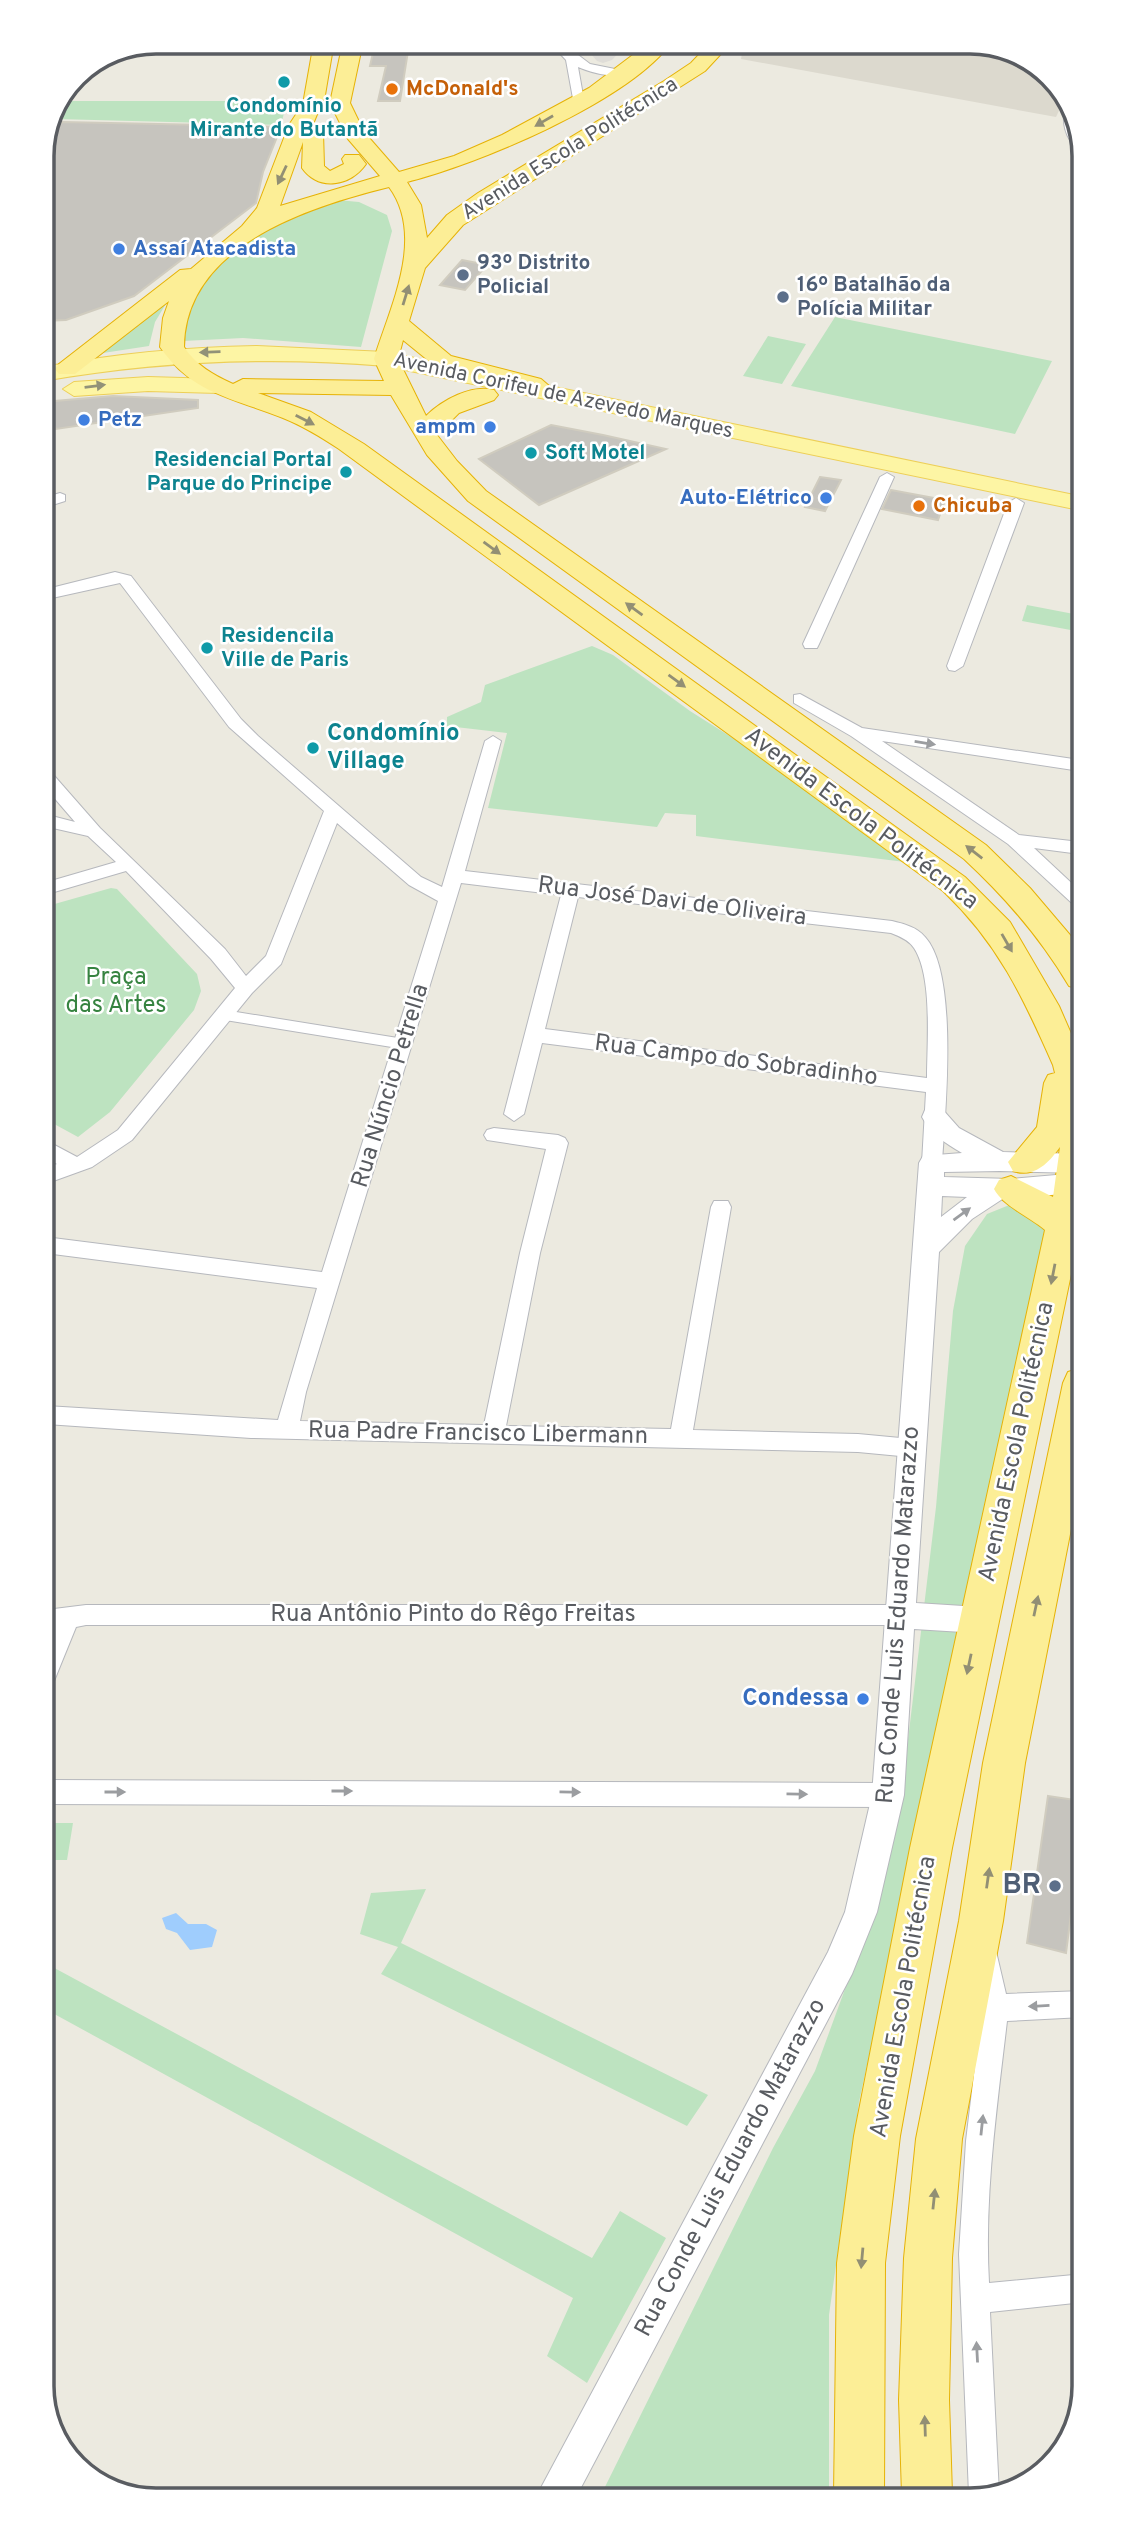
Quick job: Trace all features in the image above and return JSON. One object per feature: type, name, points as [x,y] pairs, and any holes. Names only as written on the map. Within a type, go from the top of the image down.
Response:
[{"type":"highway","points":[[67,369],[139,316],[224,245],[255,226],[269,208],[270,199],[285,175],[299,125],[309,113],[321,54]]},
{"type":"highway","points":[[299,125],[313,132],[313,168],[317,173],[331,177],[351,172],[355,164],[328,122],[340,103],[350,54]]},
{"type":"highway","name":"Avenida Escola Politécnica","points":[[647,54],[578,101],[491,148],[435,169],[302,205],[255,226],[201,270],[187,286],[177,306],[172,326],[175,353],[194,373],[218,386],[298,415],[355,449],[860,813],[954,884],[999,930],[1043,1006],[1063,1051],[1072,1082]]},
{"type":"highway","name":"Avenida Escola Politécnica","points":[[710,54],[698,67],[671,85],[469,208],[414,266],[386,359],[425,435],[452,474],[477,496],[975,852],[1009,883],[1043,921],[1072,962]]},
{"type":"highway","points":[[340,103],[355,137],[405,196],[415,221],[414,266]]},
{"type":"highway","points":[[338,196],[359,197],[383,203],[415,221]]},
{"type":"highway","points":[[397,323],[439,359],[533,384],[543,391]]},
{"type":"highway","points":[[282,385],[348,375],[386,359]]},
{"type":"highway","name":"Avenida Corifeu de Azevedo Marques","points":[[218,386],[399,387]]},
{"type":"highway","points":[[425,435],[434,420],[452,405],[486,395]]},
{"type":"highway","points":[[1063,1051],[1058,1113],[1051,1139],[1009,1175],[1063,1225]]},
{"type":"highway","name":"Avenida Escola Politécnica","points":[[859,2488],[861,2263],[877,2136],[906,1973],[979,1620],[1063,1225],[1072,1194]]},
{"type":"highway","name":"Avenida Escola Politécnica","points":[[927,2488],[924,2400],[929,2245],[939,2139],[981,1921],[1018,1692],[1072,1427]]},
{"type":"highway","points":[[979,1620],[998,1630],[1011,1647],[1017,1666],[1018,1692]]},
{"type":"main road","name":"Avenida Corifeu de Azevedo Marques","points":[[54,372],[175,353],[317,353],[386,359],[1072,502]]},
{"type":"main road","name":"Avenida Corifeu de Azevedo Marques","points":[[54,392],[109,385],[218,386]]},
{"type":"main road","name":"Avenida Corifeu de Azevedo Marques","points":[[399,387],[486,395],[1072,515]]},
{"type":"street","points":[[564,54],[570,61],[578,101]]},
{"type":"street","points":[[570,61],[584,67],[624,72]]},
{"type":"street","points":[[811,644],[887,477]]},
{"type":"street","points":[[54,500],[60,498]]},
{"type":"street","points":[[955,666],[1016,503]]},
{"type":"street","points":[[54,593],[122,577],[235,723],[415,881],[448,898]]},
{"type":"street","points":[[800,699],[857,732],[1014,840],[1072,894]]},
{"type":"street","points":[[857,732],[1072,765]]},
{"type":"street","name":"Rua Núncio Petrella","points":[[287,1430],[295,1392],[404,1044],[493,741]]},
{"type":"street","points":[[54,786],[94,832],[130,864],[218,954],[245,988]]},
{"type":"street","points":[[54,1173],[106,1150],[125,1135],[245,988],[274,959],[332,810]]},
{"type":"street","points":[[54,822],[94,832]]},
{"type":"street","points":[[1014,840],[1072,847]]},
{"type":"street","points":[[54,886],[130,864]]},
{"type":"street","name":"Rua José Davi de Oliveira","points":[[452,876],[892,927]]},
{"type":"street","points":[[514,1114],[571,890]]},
{"type":"street","name":"Rua Conde Luis Eduardo Matarazzo","points":[[560,2488],[840,1963],[860,1912],[888,1795],[898,1615],[929,1245],[936,1015],[929,963],[916,938],[892,927]]},
{"type":"street","points":[[224,1015],[404,1044]]},
{"type":"street","name":"Rua Campo do Sobradinho","points":[[536,1035],[935,1086]]},
{"type":"street","points":[[934,1117],[950,1136],[1009,1175]]},
{"type":"street","points":[[493,1435],[530,1253],[558,1143],[494,1135]]},
{"type":"street","points":[[54,1152],[75,1165]]},
{"type":"street","points":[[931,1175],[1072,1173]]},
{"type":"street","points":[[929,1245],[1009,1175]]},
{"type":"street","points":[[680,1439],[721,1208]]},
{"type":"street","points":[[54,1246],[331,1281]]},
{"type":"street","name":"Rua Padre Francisco Libermann","points":[[54,1416],[287,1430],[858,1443],[911,1448]]},
{"type":"street","points":[[54,1425],[76,1419]]},
{"type":"street","name":"Rua Antônio Pinto do Rêgo Freitas","points":[[57,1619],[86,1615],[898,1615]]},
{"type":"street","points":[[898,1615],[979,1620]]},
{"type":"street","points":[[54,1792],[888,1795]]},
{"type":"street","name":"Avenida Escola Politécnica","points":[[981,1921],[995,2008],[980,2141],[974,2299],[984,2487]]},
{"type":"street","points":[[995,2008],[1072,2004]]},
{"type":"street","points":[[974,2299],[1072,2289]]},
{"type":"shaded area","points":[[591,54],[618,54],[612,60],[603,63]]},
{"type":"shaded area","points":[[742,54],[977,54],[1009,62],[1032,75],[1051,94],[1060,109],[1056,117],[741,59]]},
{"type":"green space","points":[[70,101],[287,101],[281,125],[61,119]]},
{"type":"green space","points":[[337,200],[359,202],[387,215],[392,231],[361,347],[243,338],[183,341],[192,294],[205,274],[272,223]]},
{"type":"green space","points":[[173,292],[155,322],[149,346],[103,353]]},
{"type":"green space","points":[[835,317],[1052,361],[1015,434],[791,386]]},
{"type":"green space","points":[[768,336],[806,344],[782,384],[743,376]]},
{"type":"green space","points":[[1027,605],[1072,614],[1072,630],[1022,621]]},
{"type":"green space","points":[[592,646],[613,655],[690,711],[777,766],[905,862],[696,836],[696,815],[665,813],[657,827],[488,808],[507,733],[447,726],[447,717],[481,702],[485,685]]},
{"type":"green space","name":"Praça das Artes","points":[[111,888],[117,889],[197,974],[201,991],[194,1010],[110,1112],[78,1137],[54,1124],[54,904]]},
{"type":"green space","points":[[1024,1199],[1050,1220],[859,2102],[829,2315],[829,2488],[604,2488],[773,2148],[815,2071],[882,1888],[904,1773],[936,1507],[953,1311],[965,1246],[987,1214]]},
{"type":"green space","points":[[54,1823],[73,1823],[67,1860],[54,1860]]},
{"type":"green space","points":[[426,1889],[401,1943],[708,2095],[687,2126],[381,1974],[398,1947],[360,1934],[371,1893]]},
{"type":"green space","points":[[54,1968],[592,2258],[620,2211],[666,2238],[587,2383],[547,2356],[573,2298],[54,2014]]},
{"type":"water","points":[[176,1913],[188,1924],[206,1924],[217,1930],[212,1947],[190,1950],[177,1933],[166,1929],[162,1918]]},
{"type":"building","points":[[373,54],[408,54],[400,101],[378,101],[386,66],[370,66]]},
{"type":"building","name":"Assaí Atacadista","points":[[62,122],[281,127],[263,172],[256,203],[134,296],[66,320],[54,321],[54,149]]},
{"type":"building","name":"93º Distrito Policial","points":[[462,260],[487,265],[465,290],[440,285]]},
{"type":"building","name":"Petz","points":[[113,396],[198,400],[198,408],[56,429],[54,401]]},
{"type":"building","points":[[551,425],[666,449],[539,505],[479,459]]},
{"type":"building","points":[[820,477],[841,480],[825,511],[805,507]]},
{"type":"building","points":[[891,490],[945,500],[938,520],[882,509]]},
{"type":"building","name":"BR","points":[[1048,1796],[1072,1800],[1072,1906],[1066,1953],[1027,1943]]},
{"type":"place","name":"Condomínio Mirante do Butantã","points":[[284,82]]},
{"type":"place","name":"McDonald's","points":[[392,89]]},
{"type":"place","name":"Assaí Atacadista","points":[[119,249]]},
{"type":"place","name":"93º Distrito Policial","points":[[463,275]]},
{"type":"place","name":"16º Batalhão da Polícia Militar","points":[[783,297]]},
{"type":"place","name":"Petz","points":[[84,420]]},
{"type":"place","name":"ampm","points":[[490,427]]},
{"type":"place","name":"Soft Motel","points":[[531,453]]},
{"type":"place","name":"Residencial Portal Parque do Principe","points":[[346,472]]},
{"type":"place","name":"Auto-Elétrico","points":[[826,498]]},
{"type":"place","name":"Chicuba","points":[[919,506]]},
{"type":"place","name":"Residencila Ville de Paris","points":[[207,648]]},
{"type":"place","name":"Condomínio Village","points":[[313,748]]},
{"type":"place","name":"Condessa","points":[[863,1699]]},
{"type":"place","name":"BR","points":[[1055,1886]]}]
